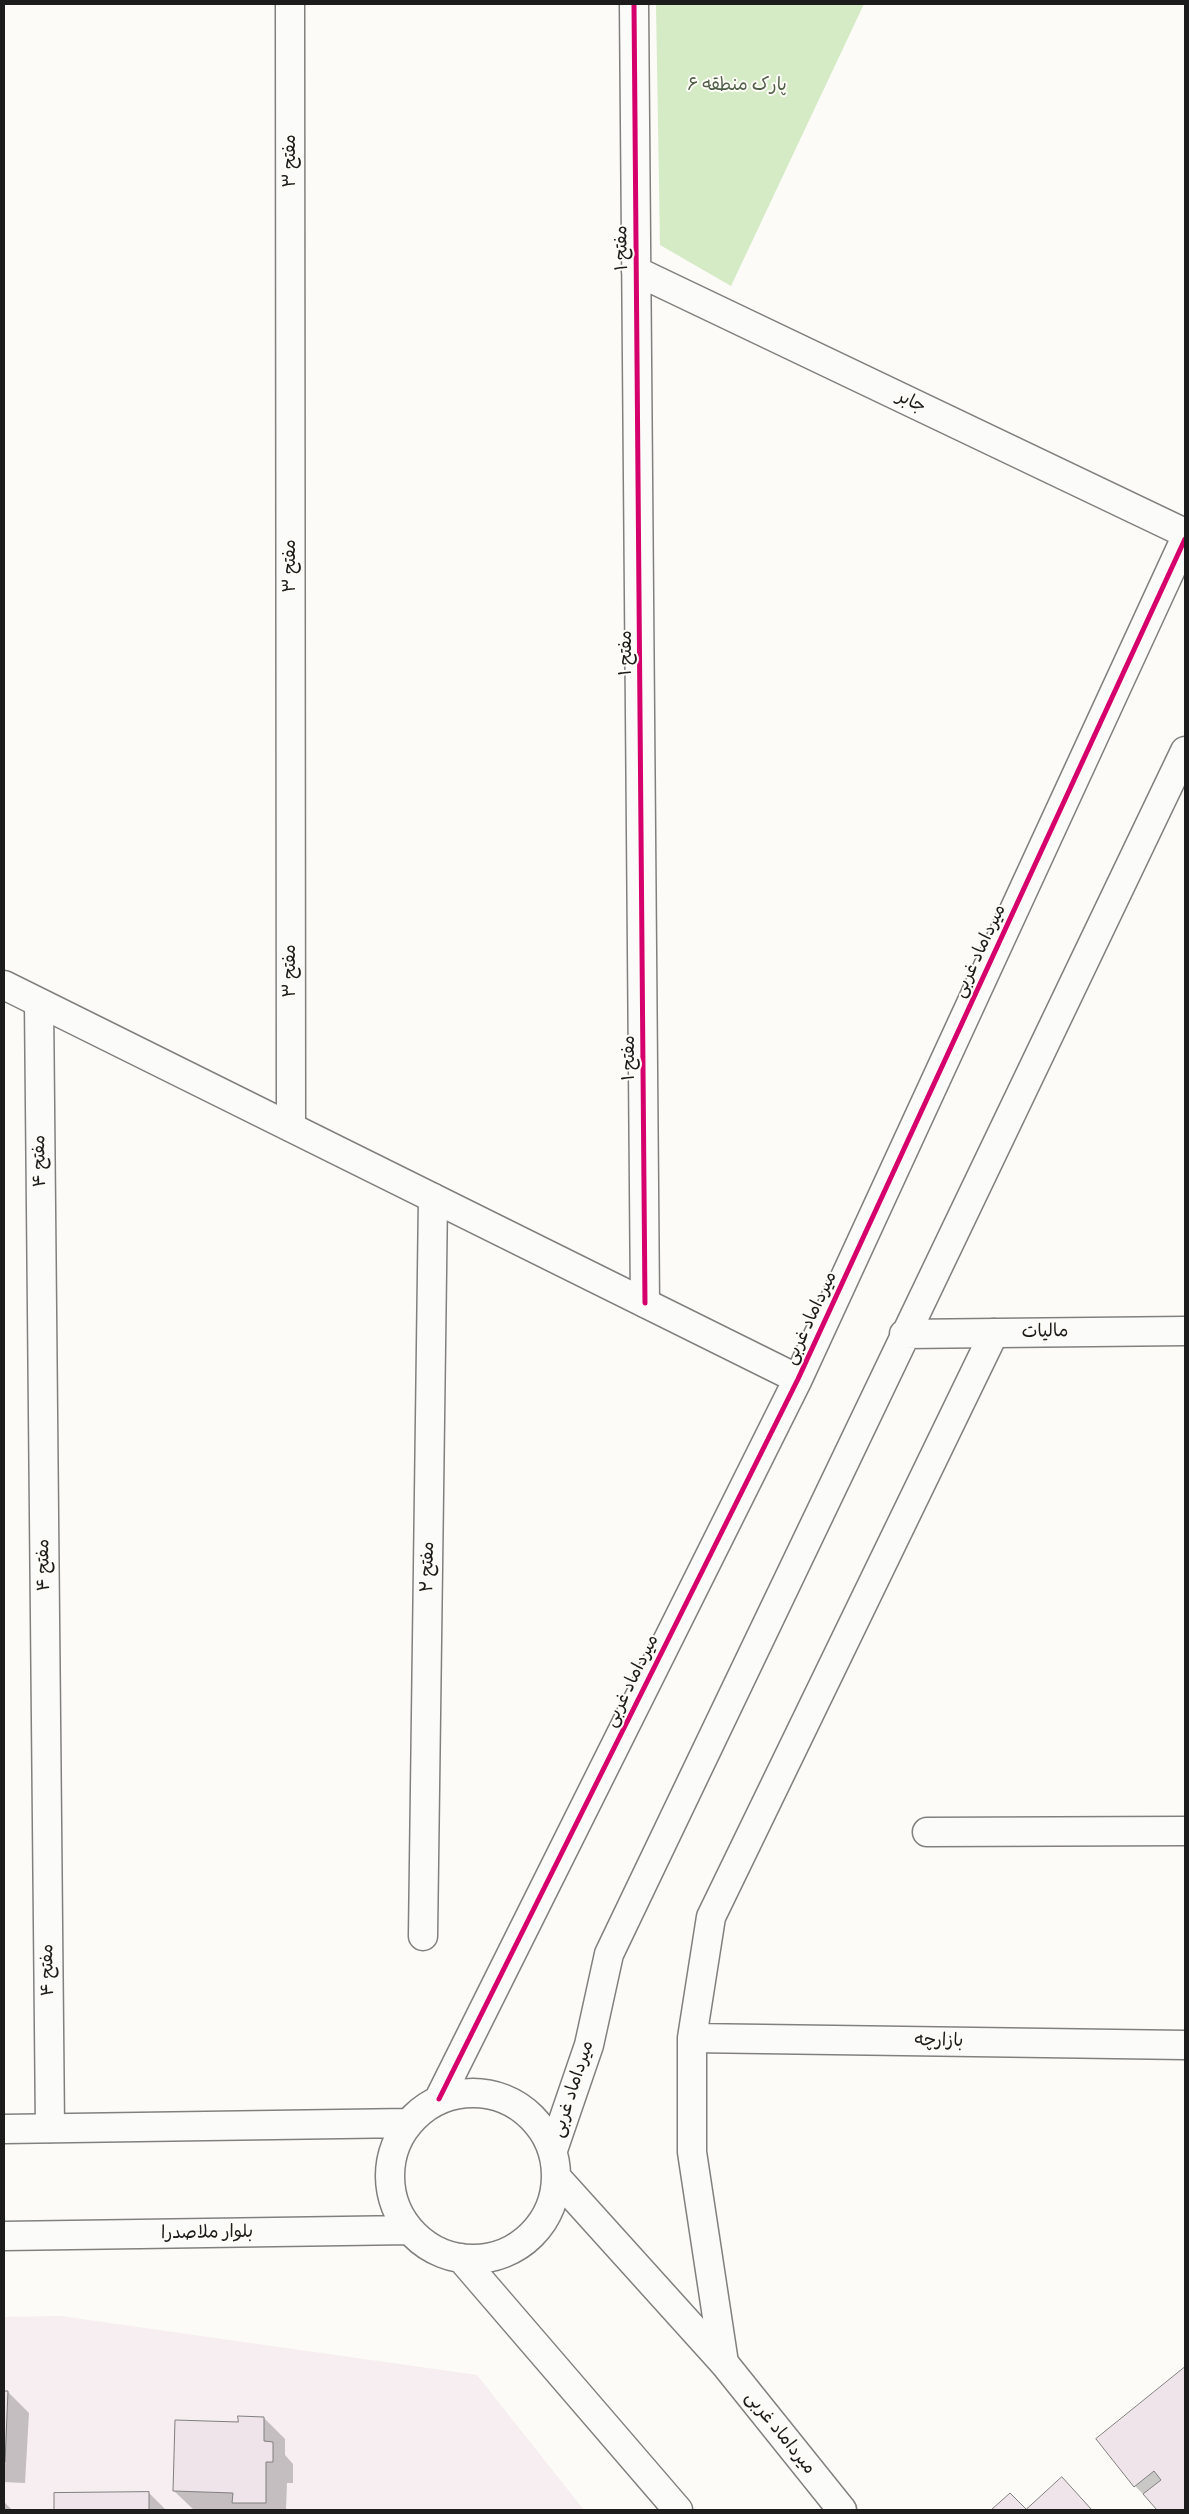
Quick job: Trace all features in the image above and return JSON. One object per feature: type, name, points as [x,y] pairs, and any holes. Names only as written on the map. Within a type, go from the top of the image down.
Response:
[{"type":"street","name":"مفتح ۳","points":[[290,4],[290,1127]]},
{"type":"street","name":"مفتح ۱","points":[[634,4],[645,1303]]},
{"type":"street","name":"جابر","points":[[636,271],[1185,533]]},
{"type":"street","name":"میرداماد غربی","points":[[439,2099],[798,1379],[1185,539]]},
{"type":"street","name":"میرداماد غربی","points":[[553,2150],[589,2045],[608,1954],[1185,751]]},
{"type":"street","points":[[4,985],[798,1379]]},
{"type":"street","name":"مفتح ۴","points":[[39,1003],[50,2128]]},
{"type":"street","name":"مفتح ۲","points":[[423,1936],[433,1198]]},
{"type":"street","name":"مالیات","points":[[904,1334],[1185,1331]]},
{"type":"street","points":[[724,2362],[692,2152],[692,2038],[711,1917],[994,1333]]},
{"type":"street","points":[[926,1832],[1185,1831]]},
{"type":"street","name":"بازارچه","points":[[692,2038],[1185,2045]]},
{"type":"street","points":[[482,2092],[506,2098],[532,2116],[542,2128],[553,2150],[557,2178],[551,2206],[537,2230],[515,2248],[489,2258],[461,2258],[442,2253],[425,2244],[410,2230],[396,2205],[390,2177],[394,2148],[408,2123],[422,2109],[439,2099],[482,2092]]},
{"type":"street","points":[[4,2130],[408,2123]]},
{"type":"street","name":"میرداماد غربی","points":[[557,2178],[724,2362],[842,2510]]},
{"type":"street","name":"بلوار ملاصدرا","points":[[4,2236],[410,2230]]},
{"type":"street","points":[[461,2258],[678,2510]]},
{"type":"shaded area","points":[[60,2316],[477,2375],[584,2510],[4,2510],[4,2317]]},
{"type":"green space","name":"پارک منطقه ۶","points":[[656,4],[864,4],[731,286],[660,245]]},
{"type":"building","points":[[1185,2367],[1185,2510],[1157,2510],[1143,2494],[1161,2480],[1154,2471],[1134,2487],[1096,2439]]},
{"type":"building","points":[[4,2391],[8,2391],[5,2462],[4,2462]]},
{"type":"building","points":[[238,2416],[264,2417],[264,2441],[273,2442],[273,2462],[266,2462],[266,2503],[232,2503],[233,2493],[173,2491],[175,2420],[238,2422]]},
{"type":"building","points":[[1062,2477],[1092,2510],[991,2510],[1010,2493],[1026,2509]]},
{"type":"building","points":[[149,2492],[149,2510],[54,2510],[54,2493]]},
{"type":"cycle path","points":[[634,4],[645,1303]]},
{"type":"cycle path","points":[[439,2099],[798,1379],[1185,539]]}]
